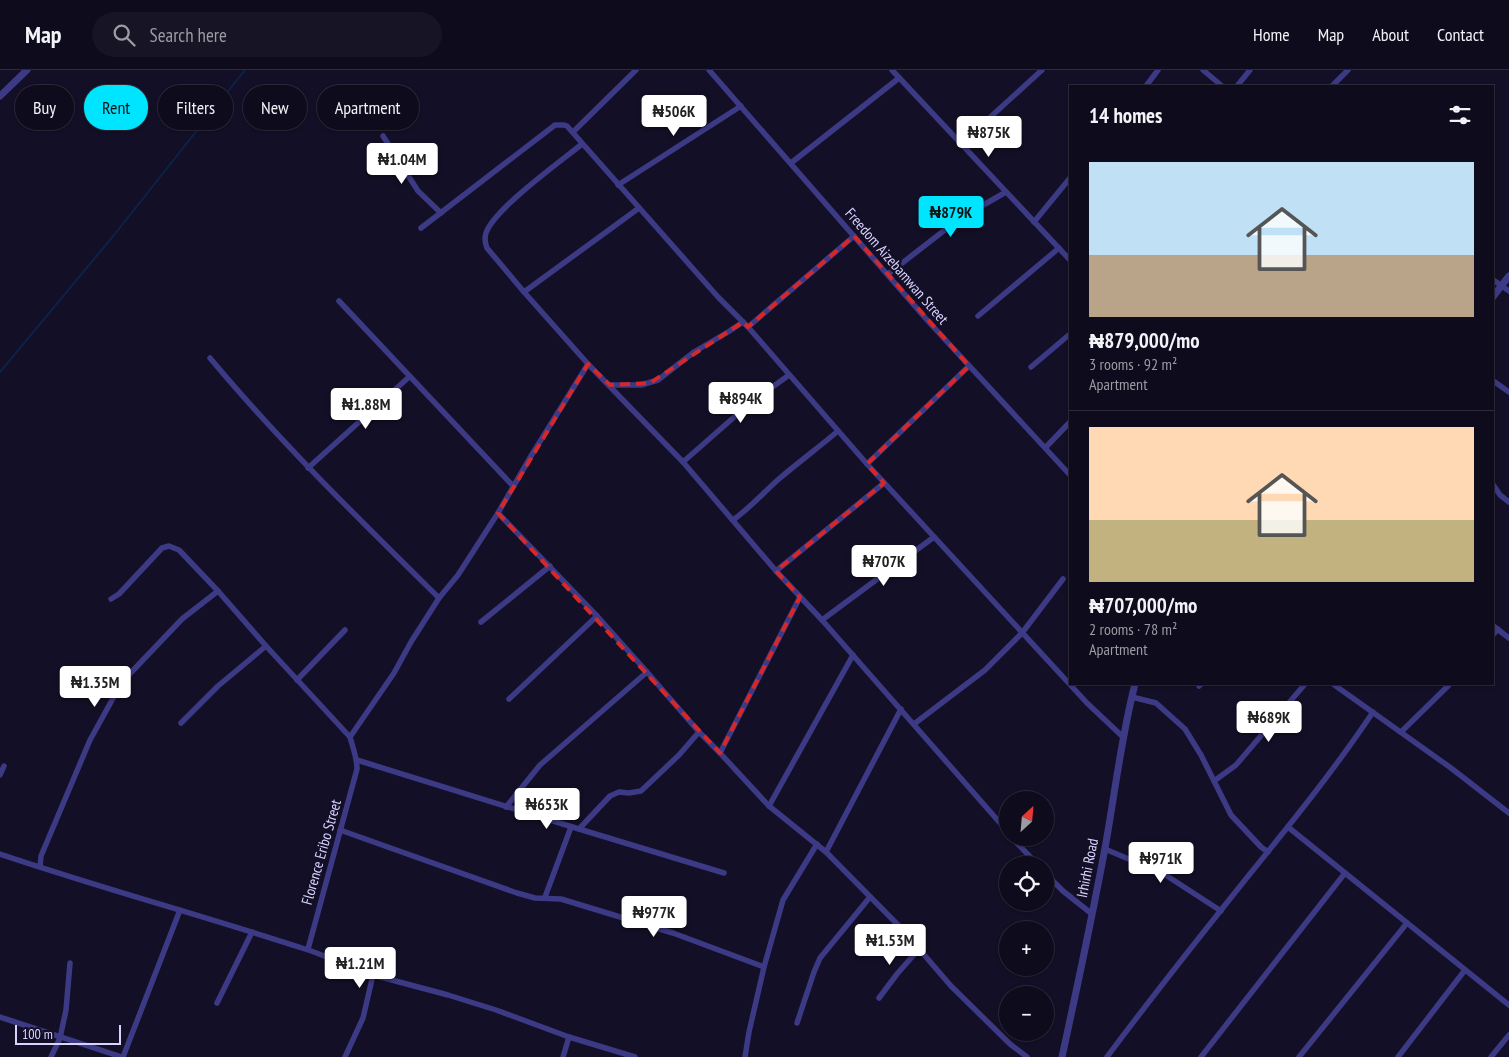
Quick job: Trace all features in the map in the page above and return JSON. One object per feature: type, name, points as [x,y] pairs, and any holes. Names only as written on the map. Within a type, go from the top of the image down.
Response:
[{"type":"street","points":[[0,96],[27,70]]},
{"type":"street","points":[[573,132],[636,70]]},
{"type":"street","name":"Freedom Aizebamwan Street","points":[[708,70],[927,320],[1069,474]]},
{"type":"street","points":[[892,70],[1069,259]]},
{"type":"street","points":[[962,143],[1042,70]]},
{"type":"street","points":[[1147,85],[1158,70]]},
{"type":"street","points":[[1203,70],[1221,85]]},
{"type":"street","points":[[1238,85],[1250,70]]},
{"type":"street","points":[[1333,85],[1348,70]]},
{"type":"street","points":[[791,163],[899,78]]},
{"type":"street","points":[[618,185],[741,106]]},
{"type":"street","points":[[421,228],[555,126],[564,125],[573,132],[718,297],[748,327],[884,483],[1069,684]]},
{"type":"street","points":[[383,136],[418,192],[442,212]]},
{"type":"street","points":[[582,144],[502,212],[486,233],[485,242],[488,248],[588,364],[684,462],[776,571],[822,620],[999,822]]},
{"type":"street","points":[[1034,222],[1069,179]]},
{"type":"street","points":[[888,274],[959,219],[1006,192]]},
{"type":"street","points":[[524,292],[639,208]]},
{"type":"street","points":[[748,327],[854,236]]},
{"type":"street","points":[[978,316],[1059,248]]},
{"type":"street","points":[[1494,295],[1509,276]]},
{"type":"street","points":[[1494,280],[1509,291]]},
{"type":"street","points":[[339,301],[513,486]]},
{"type":"street","points":[[610,385],[641,385],[658,380],[694,352],[743,322]]},
{"type":"street","points":[[1031,367],[1069,335]]},
{"type":"street","points":[[210,358],[308,468],[439,598]]},
{"type":"street","points":[[350,737],[394,673],[439,598],[458,575],[498,513],[588,364]]},
{"type":"street","points":[[867,464],[969,366]]},
{"type":"street","points":[[684,462],[749,404],[789,375]]},
{"type":"street","points":[[308,468],[409,377]]},
{"type":"street","points":[[1494,381],[1509,392]]},
{"type":"street","points":[[1046,447],[1069,423]]},
{"type":"street","points":[[733,520],[780,478],[838,431]]},
{"type":"street","points":[[776,571],[884,483]]},
{"type":"street","points":[[1494,486],[1509,502]]},
{"type":"street","points":[[498,513],[597,616],[699,732],[769,806],[826,852],[870,896],[951,986],[1010,1044],[1027,1057]]},
{"type":"street","points":[[822,620],[934,537]]},
{"type":"street","points":[[111,599],[119,594],[162,548],[169,546],[179,550],[350,737],[357,760],[724,874]]},
{"type":"street","points":[[482,622],[550,566]]},
{"type":"street","points":[[914,724],[985,670],[1022,633],[1063,579]]},
{"type":"street","points":[[40,867],[41,856],[90,740],[122,682],[182,618],[218,591]]},
{"type":"street","points":[[720,753],[800,597]]},
{"type":"street","points":[[509,699],[597,616]]},
{"type":"street","points":[[1494,627],[1509,638]]},
{"type":"street","points":[[297,680],[345,630]]},
{"type":"street","points":[[1494,634],[1498,630]]},
{"type":"street","points":[[181,723],[218,686],[266,646]]},
{"type":"street","points":[[769,806],[853,655]]},
{"type":"street","points":[[506,807],[540,765],[647,672]]},
{"type":"street","points":[[1070,685],[1123,736]]},
{"type":"street","name":"Irhirhi Road","points":[[1062,1057],[1105,849],[1123,736],[1135,685]]},
{"type":"street","points":[[1214,781],[1236,765],[1304,685]]},
{"type":"street","points":[[1334,685],[1451,768],[1509,813]]},
{"type":"street","points":[[1401,732],[1449,685]]},
{"type":"street","points":[[1132,697],[1156,703],[1185,729],[1201,755],[1231,815],[1268,852]]},
{"type":"street","points":[[826,852],[901,709]]},
{"type":"street","points":[[1107,1057],[1152,996],[1352,744],[1373,712]]},
{"type":"street","points":[[580,829],[610,796],[618,792],[641,791],[652,782],[699,732]]},
{"type":"street","name":"Florence Eribo Street","points":[[308,950],[357,769],[357,760]]},
{"type":"street","points":[[0,775],[4,766]]},
{"type":"street","points":[[545,898],[571,827]]},
{"type":"street","points":[[1288,827],[1509,1005]]},
{"type":"street","points":[[340,830],[517,893],[535,898],[561,899],[673,933],[764,967]]},
{"type":"street","points":[[745,1057],[764,967],[783,900],[816,844]]},
{"type":"street","points":[[1020,846],[1029,856]]},
{"type":"street","points":[[1105,849],[1164,874],[1221,911]]},
{"type":"street","points":[[0,854],[308,950],[356,970],[496,1010],[569,1037],[635,1057]]},
{"type":"street","points":[[1201,1057],[1345,873]]},
{"type":"street","points":[[1054,882],[1092,914]]},
{"type":"street","points":[[797,1023],[820,958],[870,896]]},
{"type":"street","points":[[0,1017],[122,1057],[180,910]]},
{"type":"street","points":[[1300,1057],[1406,923]]},
{"type":"street","points":[[217,1003],[252,932]]},
{"type":"street","points":[[879,998],[919,949]]},
{"type":"street","points":[[51,1057],[60,1038],[66,1010],[70,963]]},
{"type":"street","points":[[1398,1057],[1465,970]]},
{"type":"street","points":[[345,1057],[363,1018],[373,975]]},
{"type":"street","points":[[1491,1057],[1509,1035]]},
{"type":"street","points":[[562,1057],[569,1037]]},
{"type":"highlighted area","points":[[854,236],[969,366],[867,464],[884,483],[776,571],[800,597],[720,753],[498,513],[588,364],[610,385],[650,383],[743,322],[748,327]]},
{"type":"waterway","points":[[0,372],[114,235],[245,70]]}]
